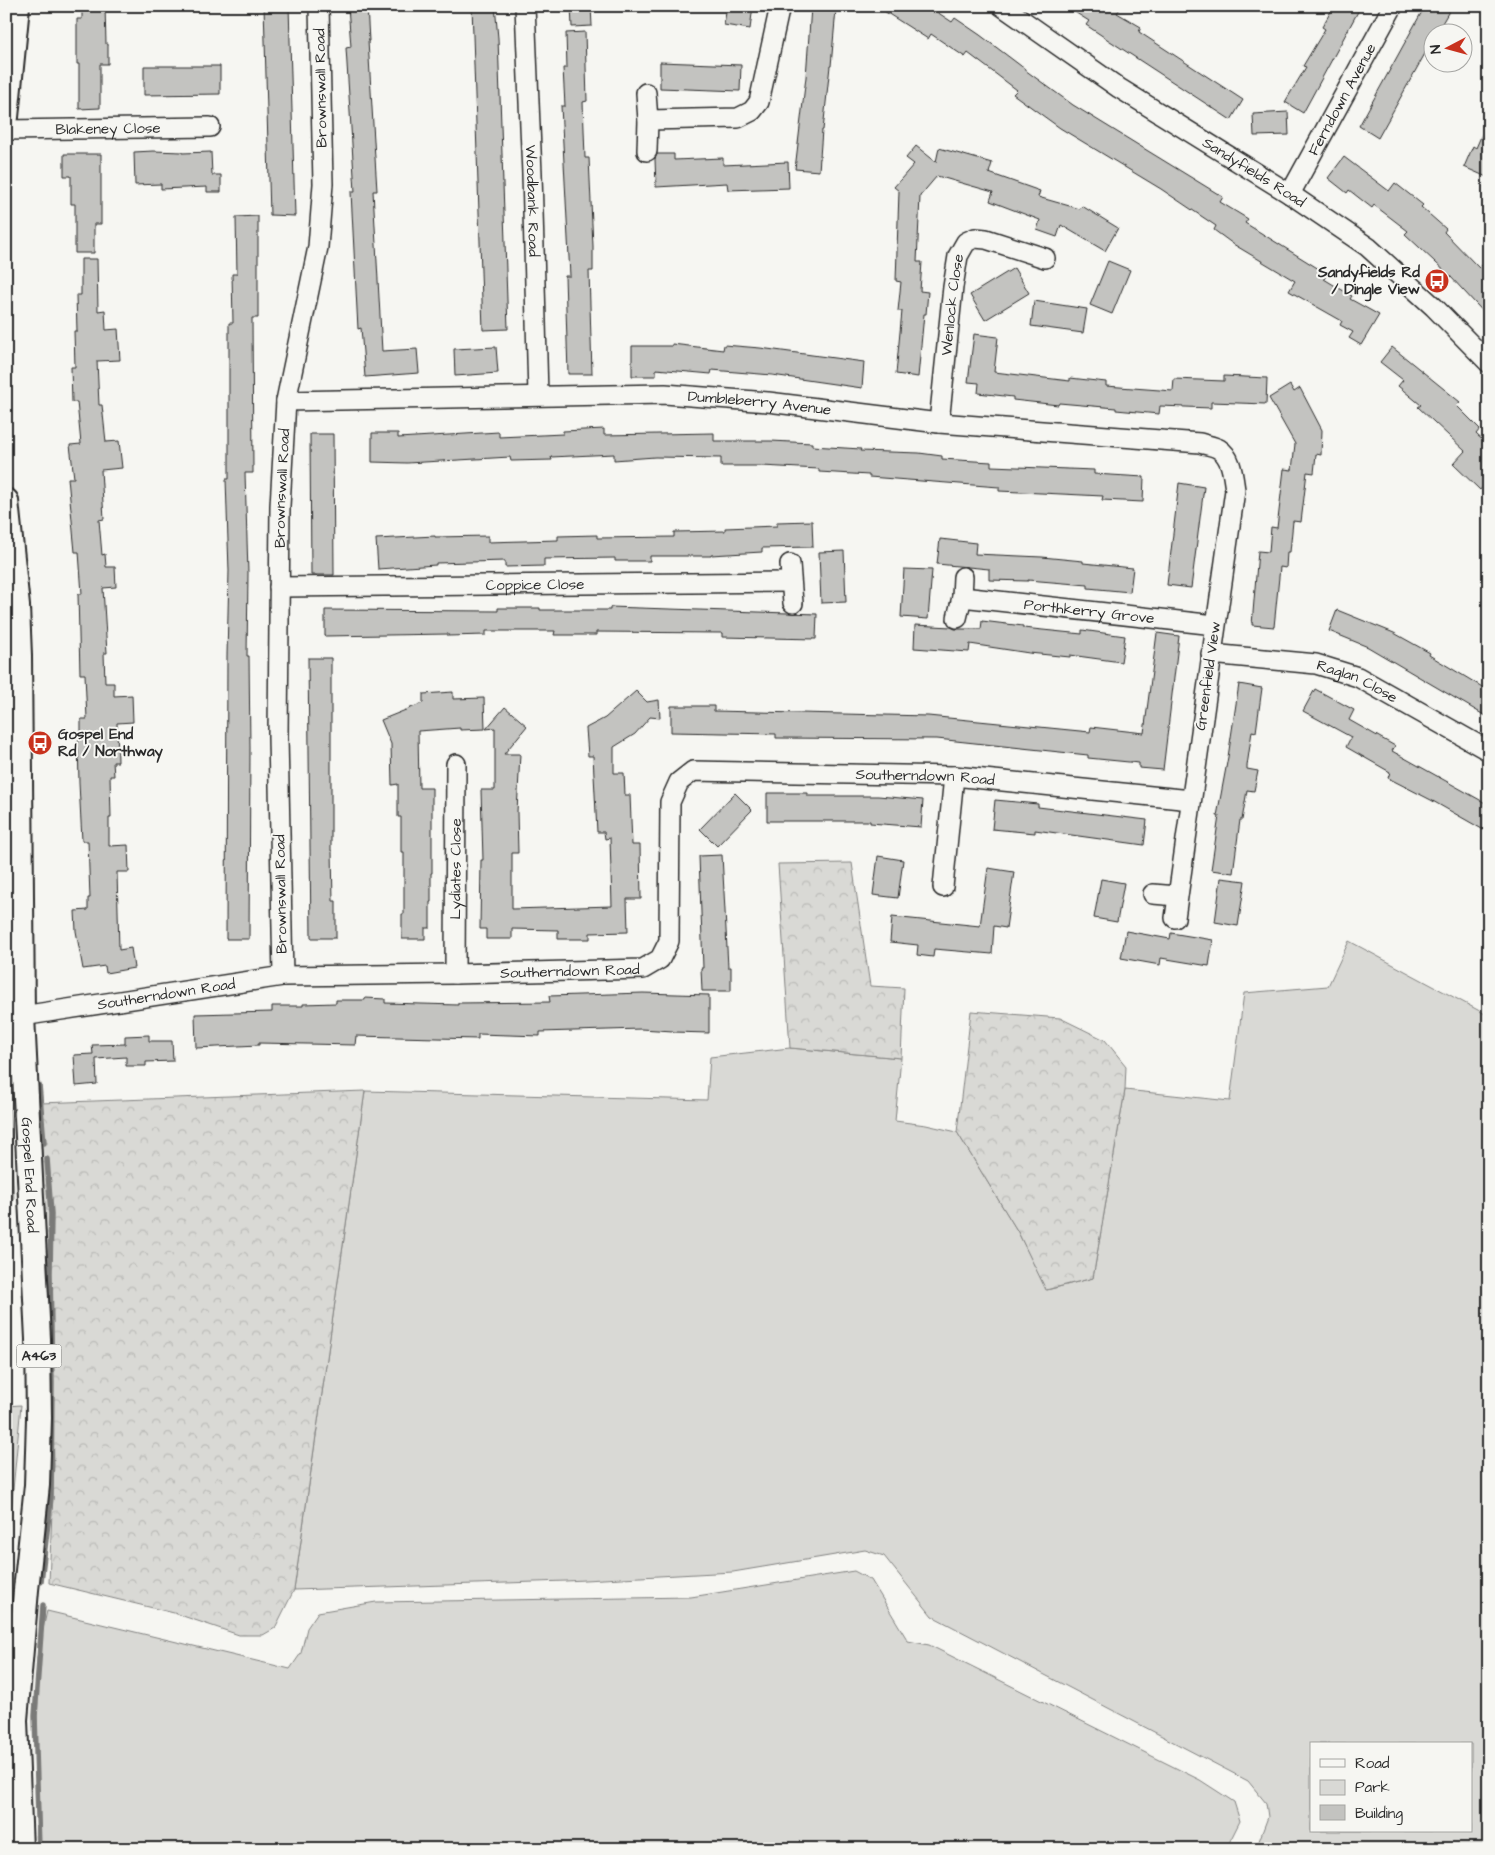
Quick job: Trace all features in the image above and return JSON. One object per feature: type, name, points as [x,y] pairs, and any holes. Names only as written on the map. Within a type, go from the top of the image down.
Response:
[{"type":"main road","points":[[6,117],[17,6]]},
{"type":"main road","name":"Gospel End Road","points":[[6,501],[17,606],[19,656],[13,863],[38,1339],[39,1418],[37,1485],[15,1720],[20,1849]]},
{"type":"street","name":"Brownswall Road","points":[[283,976],[278,737],[280,506],[286,401],[318,247],[323,184],[319,6]]},
{"type":"street","name":"Woodbank Road","points":[[525,6],[538,395]]},
{"type":"street","points":[[648,120],[738,118],[752,112],[759,102],[780,6]]},
{"type":"street","name":"Sandyfields Road","points":[[1002,6],[1119,88],[1290,194],[1368,247],[1434,307],[1489,363]]},
{"type":"street","name":"Ferndown Avenue","points":[[1290,194],[1393,6]]},
{"type":"street","points":[[646,93],[648,120],[647,151]]},
{"type":"street","name":"Blakeney Close","points":[[6,130],[210,126]]},
{"type":"street","name":"Wenlock Close","points":[[939,422],[953,287],[958,256],[966,242],[975,238],[986,239],[1045,258]]},
{"type":"street","name":"Dumbleberry Avenue","points":[[286,401],[666,394],[768,402],[939,422],[1200,443],[1220,449],[1226,456]]},
{"type":"street","name":"Greenfield View","points":[[1175,918],[1234,490],[1232,471],[1226,456]]},
{"type":"street","name":"Coppice Close","points":[[279,587],[790,573],[792,603]]},
{"type":"street","points":[[957,618],[962,597],[963,577]]},
{"type":"street","name":"Porthkerry Grove","points":[[962,597],[1214,625]]},
{"type":"street","name":"Raglan Close","points":[[1211,654],[1316,664],[1336,669],[1358,677],[1489,751]]},
{"type":"street","name":"Lydiates Close","points":[[455,974],[456,764]]},
{"type":"street","name":"Southerndown Road","points":[[22,1016],[283,976],[643,969],[660,959],[669,941],[670,802],[679,782],[693,771],[954,776],[1191,800]]},
{"type":"street","points":[[943,887],[954,776]]},
{"type":"street","points":[[1153,894],[1177,896]]},
{"type":"green space","points":[[852,863],[870,986],[904,988],[901,1058],[790,1048],[778,864]]},
{"type":"green space","points":[[1349,941],[1489,1016],[1489,1849],[1256,1849],[1268,1817],[1266,1803],[1248,1781],[932,1616],[884,1556],[865,1550],[733,1572],[566,1581],[294,1590],[365,1091],[707,1100],[710,1057],[790,1048],[901,1058],[895,1121],[957,1132],[1018,1232],[1047,1290],[1093,1278],[1125,1090],[1230,1101],[1244,993],[1328,986]]},
{"type":"green space","points":[[971,1011],[1060,1018],[1105,1040],[1126,1066],[1125,1090],[1093,1278],[1046,1290],[1018,1232],[957,1132]]},
{"type":"green space","points":[[6,1039],[14,1200],[6,1208]]},
{"type":"green space","points":[[365,1091],[294,1590],[275,1628],[263,1635],[239,1635],[174,1613],[49,1583],[54,1464],[40,1103]]},
{"type":"green space","points":[[21,1405],[6,1564],[6,1406]]},
{"type":"green space","points":[[854,1571],[871,1580],[908,1641],[929,1645],[1200,1780],[1234,1802],[1240,1821],[1226,1849],[37,1849],[37,1657],[47,1611],[290,1669],[301,1653],[307,1628],[318,1612],[376,1602],[691,1597]]},
{"type":"building","points":[[82,6],[105,6],[108,64],[100,64],[100,108],[79,109],[77,19],[82,19]]},
{"type":"building","points":[[264,6],[289,6],[295,216],[270,215]]},
{"type":"building","points":[[348,6],[367,6],[377,191],[373,191],[382,351],[417,349],[419,373],[365,377],[361,328],[358,329],[351,192],[355,192],[346,48],[351,47]]},
{"type":"building","points":[[472,6],[495,6],[498,38],[508,329],[483,330]]},
{"type":"building","points":[[571,6],[591,6],[592,26],[572,27]]},
{"type":"building","points":[[727,6],[753,6],[750,29],[724,25]]},
{"type":"building","points":[[876,6],[928,6],[952,22],[955,18],[1073,105],[1223,197],[1220,202],[1248,219],[1245,223],[1327,274],[1324,279],[1352,296],[1350,299],[1379,315],[1361,345],[1349,338],[1353,332],[1340,325],[1342,321],[1289,291],[1295,281],[1233,244],[1214,230],[1216,226],[1161,189],[1060,128],[1013,94],[1017,90],[968,53],[965,57],[931,34],[928,39]]},
{"type":"building","points":[[1065,6],[1122,6],[1117,13],[1141,27],[1139,32],[1243,100],[1231,120],[1086,25],[1089,21]]},
{"type":"building","points":[[1334,6],[1361,6],[1303,113],[1285,102],[1306,67],[1303,66],[1325,29],[1322,27]]},
{"type":"building","points":[[1425,6],[1452,6],[1443,22],[1422,22],[1422,59],[1378,138],[1359,126]]},
{"type":"building","points":[[811,7],[836,9],[819,171],[795,169],[806,77]]},
{"type":"building","points":[[585,32],[587,101],[583,102],[585,158],[589,158],[593,246],[593,271],[589,271],[592,374],[568,374],[565,276],[570,276],[561,106],[565,106],[563,68],[567,68],[566,33]]},
{"type":"building","points":[[660,62],[741,65],[740,91],[660,88]]},
{"type":"building","points":[[144,66],[220,66],[220,94],[144,95]]},
{"type":"building","points":[[1288,112],[1289,135],[1254,136],[1253,114]]},
{"type":"building","points":[[1489,118],[1489,178],[1464,167],[1473,146],[1476,148]]},
{"type":"building","points":[[916,146],[936,162],[939,148],[992,163],[989,173],[1040,191],[1038,197],[1080,209],[1082,206],[1118,228],[1105,251],[1061,225],[1057,237],[1037,230],[1040,220],[990,201],[993,192],[937,176],[920,196],[917,262],[922,262],[920,291],[928,292],[918,377],[896,374],[902,311],[898,311],[901,282],[896,281],[899,191],[894,187],[914,164],[906,158]]},
{"type":"building","points":[[134,152],[211,152],[212,175],[221,175],[221,192],[207,192],[207,187],[161,189],[161,184],[135,185]]},
{"type":"building","points":[[64,154],[101,154],[101,224],[94,224],[94,253],[75,253],[75,204],[71,204],[71,176],[64,176]]},
{"type":"building","points":[[657,154],[674,154],[674,160],[723,158],[723,165],[788,162],[789,188],[728,190],[727,183],[656,187],[655,159]]},
{"type":"building","points":[[1344,157],[1389,191],[1395,183],[1423,205],[1421,207],[1446,229],[1444,232],[1479,268],[1482,265],[1489,273],[1489,318],[1450,276],[1405,234],[1408,231],[1374,205],[1372,208],[1349,190],[1347,193],[1328,178]]},
{"type":"building","points":[[258,216],[258,318],[252,318],[253,473],[245,473],[250,748],[249,939],[226,939],[229,571],[226,479],[229,479],[229,323],[233,323],[232,274],[237,274],[236,217]]},
{"type":"building","points":[[81,259],[97,259],[98,311],[105,310],[106,330],[118,329],[120,360],[97,361],[99,405],[102,405],[106,442],[119,441],[122,468],[101,470],[104,519],[99,520],[102,555],[105,554],[106,567],[115,567],[116,587],[103,588],[107,653],[104,653],[105,683],[114,683],[114,696],[132,695],[133,722],[117,723],[118,762],[113,762],[114,776],[110,776],[111,818],[109,818],[109,846],[128,845],[129,872],[117,872],[119,950],[131,948],[134,968],[106,973],[105,966],[83,969],[76,931],[75,911],[88,910],[88,898],[90,898],[88,841],[82,841],[79,783],[78,740],[81,740],[81,719],[87,719],[85,674],[80,674],[78,594],[82,594],[79,552],[75,552],[68,478],[74,478],[70,445],[81,444],[77,402],[72,402],[71,367],[75,367],[76,295],[81,295]]},
{"type":"building","points":[[1108,261],[1130,270],[1112,314],[1090,305]]},
{"type":"building","points":[[1014,268],[1029,293],[985,320],[970,295]]},
{"type":"building","points":[[1034,301],[1087,309],[1083,333],[1031,326]]},
{"type":"building","points":[[974,334],[998,337],[994,372],[1070,381],[1070,378],[1106,382],[1106,386],[1173,391],[1174,379],[1224,381],[1224,376],[1267,378],[1266,404],[1211,402],[1211,408],[1160,406],[1159,414],[1116,410],[1116,408],[1059,403],[1058,405],[1013,400],[1013,397],[978,393],[979,383],[968,382]]},
{"type":"building","points":[[672,344],[723,350],[724,345],[760,348],[864,362],[862,388],[772,375],[712,370],[711,374],[656,369],[656,376],[632,376],[632,346],[672,346]]},
{"type":"building","points":[[496,347],[498,373],[455,376],[454,349]]},
{"type":"building","points":[[1392,347],[1460,402],[1456,405],[1480,429],[1476,434],[1489,446],[1489,480],[1480,490],[1453,464],[1465,451],[1418,407],[1421,405],[1398,386],[1403,380],[1380,362]]},
{"type":"building","points":[[1290,385],[1294,392],[1300,388],[1322,430],[1321,455],[1316,454],[1314,473],[1307,472],[1301,522],[1293,521],[1290,552],[1287,552],[1286,568],[1280,567],[1274,627],[1252,625],[1258,551],[1269,552],[1271,527],[1277,528],[1284,469],[1292,470],[1295,444],[1269,398]]},
{"type":"building","points":[[604,429],[604,435],[714,433],[714,441],[812,443],[812,446],[861,449],[860,451],[919,453],[942,456],[942,459],[991,462],[991,466],[1094,470],[1094,474],[1144,477],[1143,502],[1102,500],[1103,496],[999,491],[999,487],[819,472],[819,469],[721,466],[721,458],[655,457],[614,460],[614,454],[551,457],[552,460],[511,461],[510,457],[407,463],[372,462],[372,433],[398,433],[398,438],[499,432],[499,437],[563,434],[563,431]]},
{"type":"building","points":[[310,434],[333,434],[334,575],[311,575]]},
{"type":"building","points":[[1179,483],[1204,487],[1191,588],[1167,585]]},
{"type":"building","points":[[812,521],[813,547],[762,548],[762,552],[711,556],[650,556],[650,561],[615,561],[615,558],[544,559],[544,566],[505,567],[505,561],[436,563],[436,565],[378,569],[376,539],[488,536],[488,542],[558,540],[558,536],[597,535],[597,538],[674,537],[674,532],[725,531],[725,528],[777,526],[777,522]]},
{"type":"building","points":[[940,539],[976,543],[975,554],[1042,557],[1133,568],[1130,592],[1088,588],[1088,585],[1028,580],[989,580],[989,569],[937,564]]},
{"type":"building","points":[[844,551],[846,602],[821,603],[819,552]]},
{"type":"building","points":[[904,569],[932,570],[928,619],[901,617]]},
{"type":"building","points":[[610,607],[817,614],[816,639],[722,637],[722,633],[596,632],[596,635],[554,635],[555,631],[486,631],[486,635],[448,636],[448,634],[325,636],[325,610],[498,611],[498,608],[540,608],[540,610],[610,610]]},
{"type":"building","points":[[1337,610],[1394,633],[1430,653],[1429,655],[1489,691],[1489,718],[1368,647],[1329,631]]},
{"type":"building","points":[[982,621],[1023,626],[1023,628],[1082,634],[1082,630],[1125,636],[1121,662],[1070,655],[1070,657],[1029,653],[970,644],[969,652],[914,648],[915,625],[951,627],[955,629],[981,629]]},
{"type":"building","points":[[1157,633],[1179,636],[1163,770],[1139,768],[1139,763],[1088,758],[1088,755],[937,739],[776,738],[776,734],[671,732],[671,706],[714,706],[714,711],[928,716],[1090,732],[1091,727],[1144,733]]},
{"type":"building","points":[[308,658],[331,658],[331,851],[333,901],[336,901],[336,938],[311,938]]},
{"type":"building","points":[[1239,684],[1262,688],[1256,732],[1252,731],[1247,766],[1247,769],[1258,771],[1254,791],[1247,790],[1242,820],[1240,820],[1233,873],[1211,870],[1219,816],[1217,816]]},
{"type":"building","points":[[1315,689],[1354,710],[1349,720],[1395,746],[1392,751],[1489,805],[1489,833],[1388,778],[1390,772],[1346,747],[1351,737],[1303,711]]},
{"type":"building","points":[[636,691],[647,702],[659,700],[660,718],[650,717],[635,734],[614,747],[614,773],[624,773],[625,795],[630,795],[632,845],[640,845],[641,899],[627,899],[628,932],[590,933],[590,939],[558,939],[558,930],[512,929],[512,939],[486,939],[486,929],[480,929],[481,860],[483,860],[481,790],[495,790],[495,728],[486,729],[505,707],[527,726],[504,754],[520,754],[517,812],[518,853],[512,853],[512,909],[612,906],[610,838],[605,839],[604,832],[597,832],[593,756],[588,756],[586,728],[605,718]]},
{"type":"building","points":[[453,692],[453,699],[484,698],[485,729],[460,730],[460,728],[418,731],[419,788],[432,788],[430,928],[425,928],[425,939],[402,939],[404,852],[401,852],[401,817],[398,817],[398,784],[392,785],[391,744],[381,720],[423,703],[423,694]]},
{"type":"building","points":[[735,793],[752,810],[717,846],[700,829]]},
{"type":"building","points":[[767,793],[808,793],[808,796],[878,796],[923,800],[921,827],[870,823],[870,821],[767,821]]},
{"type":"building","points":[[995,800],[1038,804],[1038,807],[1147,820],[1144,845],[1035,830],[1035,833],[992,829]]},
{"type":"building","points":[[722,855],[728,967],[731,967],[731,991],[702,991],[701,968],[703,968],[699,856]]},
{"type":"building","points":[[878,856],[903,860],[898,898],[873,895]]},
{"type":"building","points":[[988,868],[1014,872],[1006,928],[994,926],[992,954],[934,949],[933,957],[917,955],[918,945],[890,942],[892,917],[980,926]]},
{"type":"building","points":[[1221,878],[1245,881],[1238,926],[1215,922]]},
{"type":"building","points":[[1101,879],[1124,883],[1117,922],[1094,918]]},
{"type":"building","points":[[1126,931],[1170,939],[1171,933],[1213,940],[1209,966],[1161,958],[1160,965],[1121,958]]},
{"type":"building","points":[[643,993],[709,995],[709,1033],[641,1029],[540,1032],[540,1036],[478,1034],[478,1039],[356,1036],[355,1045],[259,1043],[259,1045],[196,1048],[195,1014],[272,1012],[272,1006],[303,1006],[303,1004],[336,1003],[336,1000],[365,1000],[365,998],[385,999],[385,1003],[458,1005],[458,1003],[550,1002],[549,996]]},
{"type":"building","points":[[149,1035],[149,1041],[172,1041],[173,1061],[146,1062],[146,1066],[126,1066],[126,1057],[96,1059],[97,1084],[76,1086],[74,1055],[93,1054],[92,1045],[125,1044],[125,1036]]},
{"type":"waterway","points":[[39,1085],[44,1143]]},
{"type":"waterway","points":[[41,1581],[51,1498],[51,1214],[47,1159]]},
{"type":"waterway","points":[[39,1849],[35,1716],[43,1605]]},
{"type":"place","name":"Sandyfields Rd / Dingle View","points":[[1437,281]]},
{"type":"place","name":"Gospel End Rd / Northway","points":[[40,743]]}]
